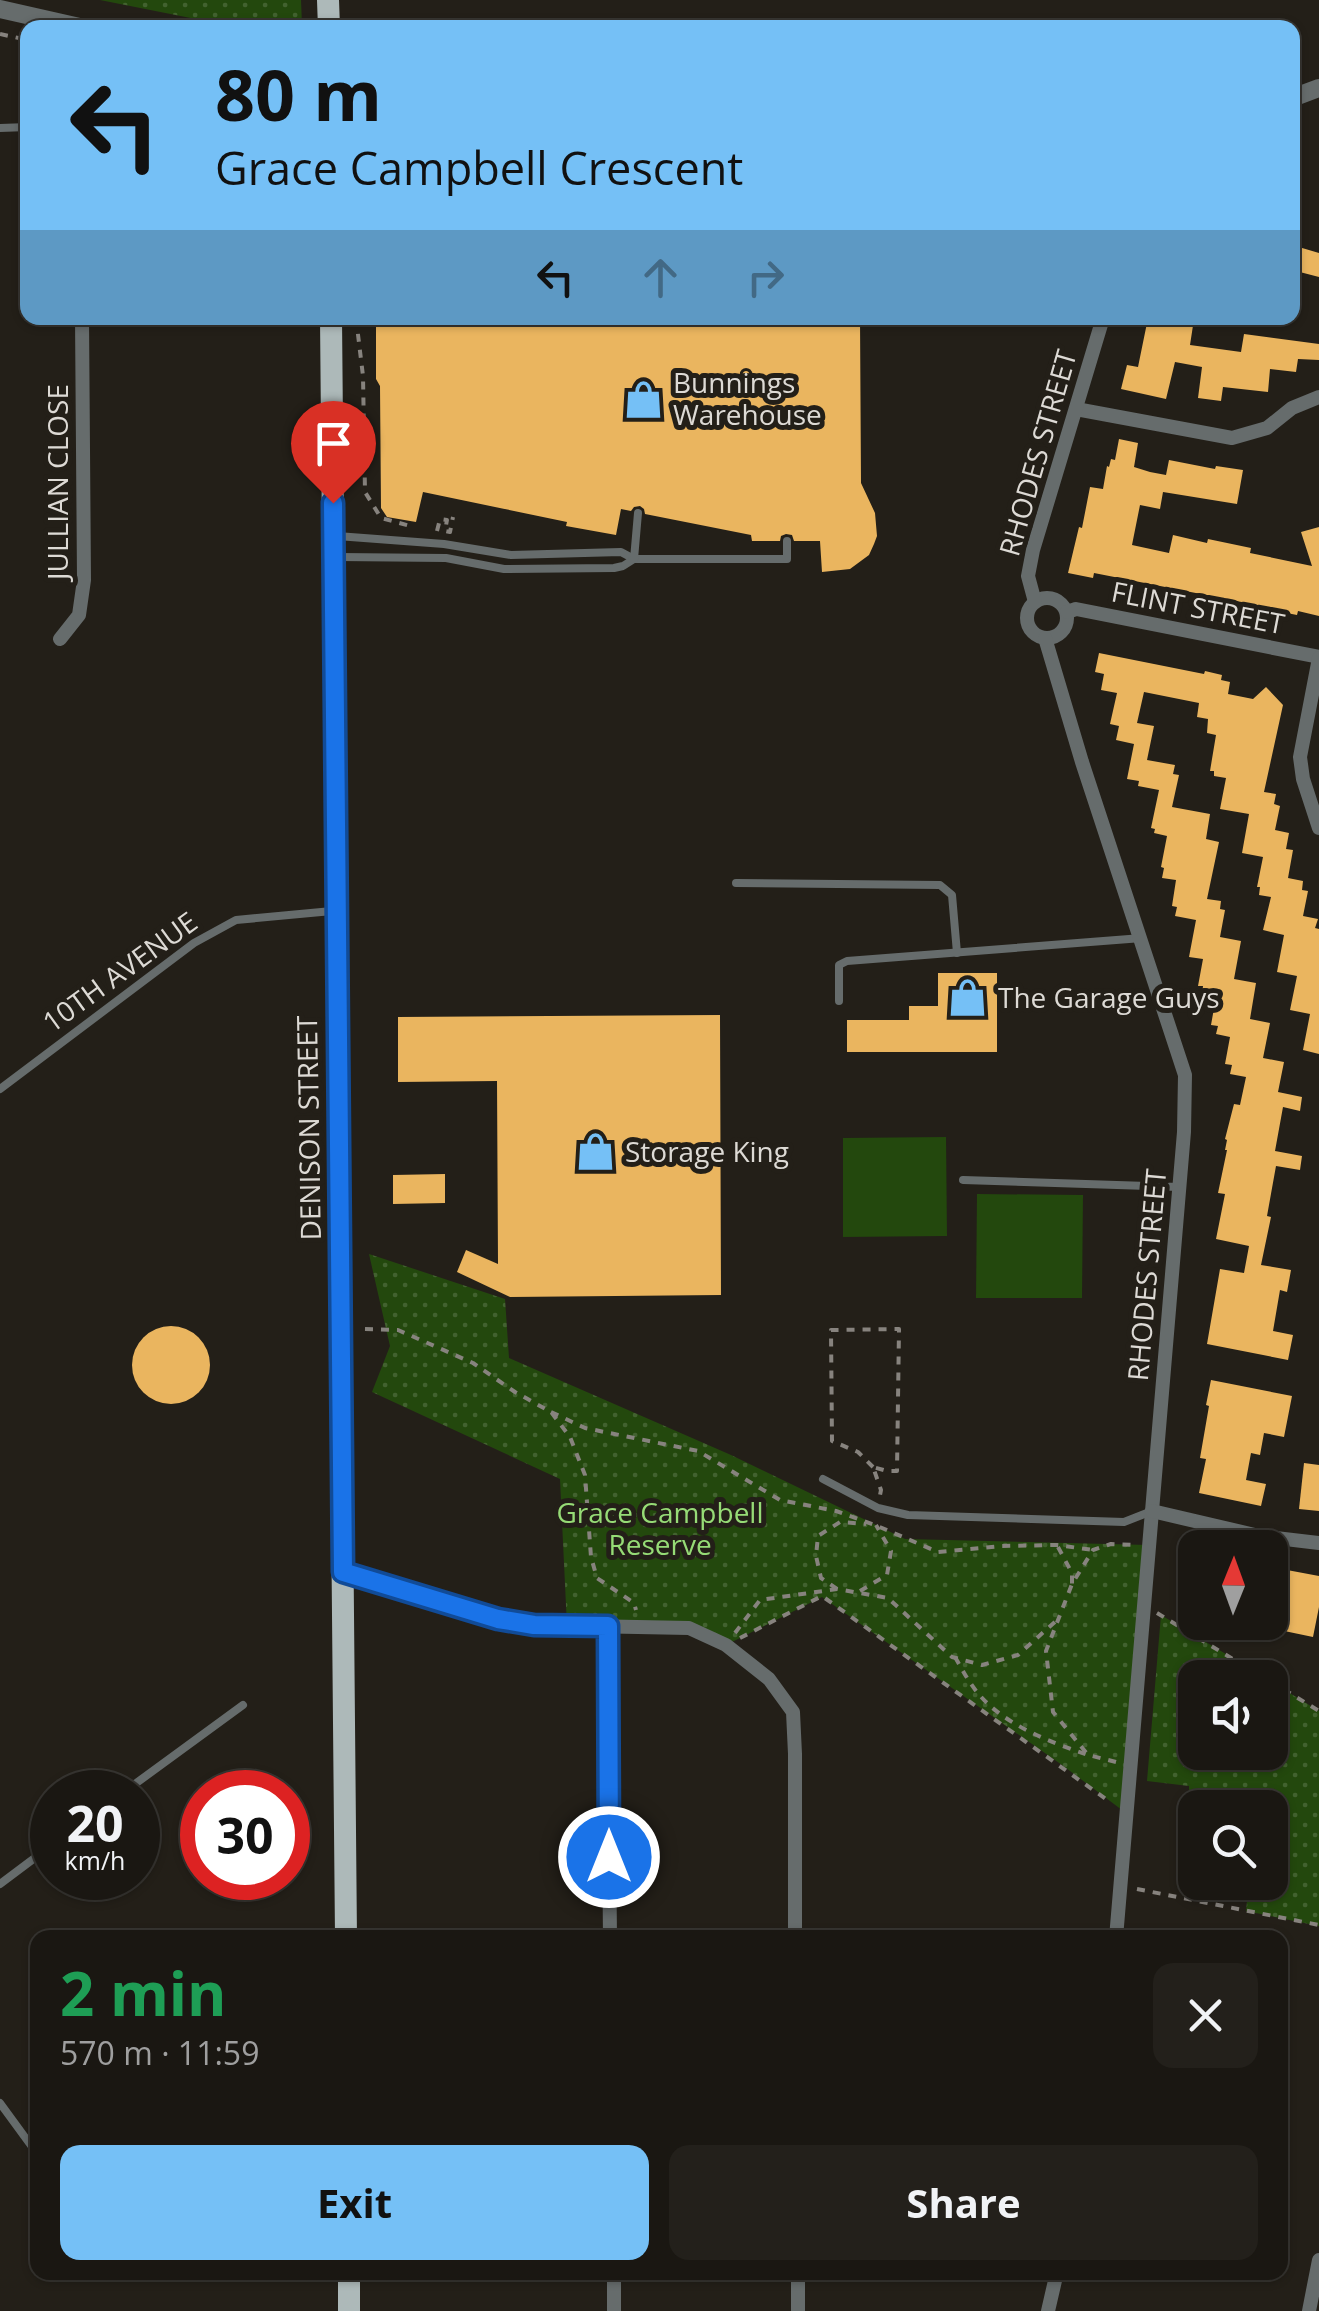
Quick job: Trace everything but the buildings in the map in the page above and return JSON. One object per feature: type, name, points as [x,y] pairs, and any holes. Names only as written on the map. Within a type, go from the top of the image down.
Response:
[{"type":"main road","name":"DENISON STREET","points":[[331,325],[346,1930]]},
{"type":"main road","points":[[349,2280],[349,2311]]},
{"type":"street","points":[[0,9],[49,20]]},
{"type":"street","name":"JULLIAN CLOSE","points":[[60,639],[78,615],[84,580],[82,325]]},
{"type":"street","name":"RHODES STREET","points":[[1035,602],[1030,590],[1030,565],[1102,325]]},
{"type":"street","points":[[1076,409],[1232,438],[1267,428],[1292,408],[1319,398]]},
{"type":"street","points":[[1051,598],[1061,602],[1067,612],[1063,631],[1045,638],[1033,632],[1027,620],[1035,602],[1051,598]]},
{"type":"street","name":"FLINT STREET","points":[[1067,612],[1076,609],[1319,658]]},
{"type":"street","name":"RHODES STREET","points":[[1045,638],[1185,1075],[1180,1188],[1117,1930]]},
{"type":"street","points":[[1319,658],[1300,757],[1319,828]]},
{"type":"street","points":[[1152,1512],[1259,1536],[1319,1543]]},
{"type":"street","points":[[343,1572],[498,1619],[534,1625],[689,1628],[726,1645],[769,1680],[793,1712],[794,1930]]},
{"type":"street","points":[[608,1626],[610,1930]]},
{"type":"street","points":[[1309,2311],[1319,2260]]},
{"type":"street","points":[[614,2280],[614,2311]]},
{"type":"street","points":[[798,2280],[798,2311]]},
{"type":"street","points":[[1048,2311],[1055,2280]]},
{"type":"lane","points":[[634,559],[638,513]]},
{"type":"lane","points":[[333,546],[444,544],[511,555],[620,552],[634,559],[787,559],[787,541]]},
{"type":"lane","points":[[333,546],[446,558],[504,569],[614,568],[634,559]]},
{"type":"lane","points":[[736,883],[940,885],[952,895],[957,954]]},
{"type":"lane","name":"10TH AVENUE","points":[[0,1089],[194,942],[214,931],[236,920],[336,910]]},
{"type":"lane","points":[[840,1000],[842,962],[1142,938]]},
{"type":"lane","points":[[963,1180],[1180,1188]]},
{"type":"lane","points":[[823,1478],[878,1508],[908,1515],[1124,1522],[1152,1512]]},
{"type":"lane","points":[[154,1770],[243,1705]]},
{"type":"lane","points":[[0,1884],[30,1862]]},
{"type":"lane","points":[[0,2103],[30,2143]]},
{"type":"path","points":[[357,325],[363,376],[364,492],[381,518],[420,529]]},
{"type":"path","points":[[437,533],[440,518],[447,520],[445,531],[450,532],[453,517]]},
{"type":"path","points":[[365,1329],[398,1330],[474,1364],[515,1392],[585,1428],[698,1451],[780,1500],[836,1511],[938,1552],[1002,1546],[1057,1545],[1094,1550],[1111,1544],[1150,1545]]},
{"type":"path","points":[[873,1467],[897,1470],[900,1329],[831,1330],[832,1442],[858,1452],[873,1467],[881,1490],[878,1508]]},
{"type":"path","points":[[550,1412],[570,1438],[585,1475],[591,1557],[597,1578],[634,1603],[640,1627]]},
{"type":"path","points":[[838,1589],[821,1578],[816,1556],[818,1536],[840,1522],[875,1525]]},
{"type":"path","points":[[858,1593],[888,1574],[891,1552],[875,1525]]},
{"type":"path","points":[[1057,1545],[1072,1573],[1072,1584]]},
{"type":"path","points":[[1088,1755],[1054,1712],[1046,1652],[1072,1584],[1094,1550]]},
{"type":"path","points":[[726,1645],[760,1600],[838,1589],[888,1598],[955,1658],[978,1694],[1014,1724],[1058,1745],[1130,1765]]},
{"type":"path","points":[[726,1645],[822,1596],[1126,1814]]},
{"type":"path","points":[[1144,1605],[1235,1660]]},
{"type":"path","points":[[955,1658],[982,1665],[1018,1654],[1057,1620]]},
{"type":"path","points":[[1288,1692],[1319,1711]]},
{"type":"path","points":[[1120,1885],[1319,1925]]},
{"type":"green space","points":[[100,0],[301,0],[302,20],[201,20]]},
{"type":"green space","points":[[946,1137],[947,1236],[843,1237],[843,1138]]},
{"type":"green space","points":[[977,1194],[1083,1195],[1082,1298],[976,1298]]},
{"type":"green space","name":"Grace Campbell Reserve","points":[[369,1254],[505,1299],[509,1358],[731,1455],[905,1539],[1148,1545],[1126,1813],[822,1597],[726,1645],[689,1628],[567,1626],[560,1479],[372,1392],[390,1346]]},
{"type":"green space","points":[[1161,1615],[1178,1625],[1178,1640],[1203,1640],[1236,1660],[1178,1660],[1178,1770],[1288,1770],[1288,1692],[1319,1711],[1319,1926],[1246,1911],[1247,1900],[1288,1900],[1288,1790],[1189,1790],[1189,1786],[1147,1781]]},
{"type":"place","name":"Bunnings Warehouse","points":[[643,399]]},
{"type":"place","name":"The Garage Guys","points":[[968,998]]},
{"type":"place","name":"Storage King","points":[[595,1152]]},
{"type":"route","points":[[333,503],[343,1572],[498,1619],[534,1625],[608,1626],[609,1857]]}]
